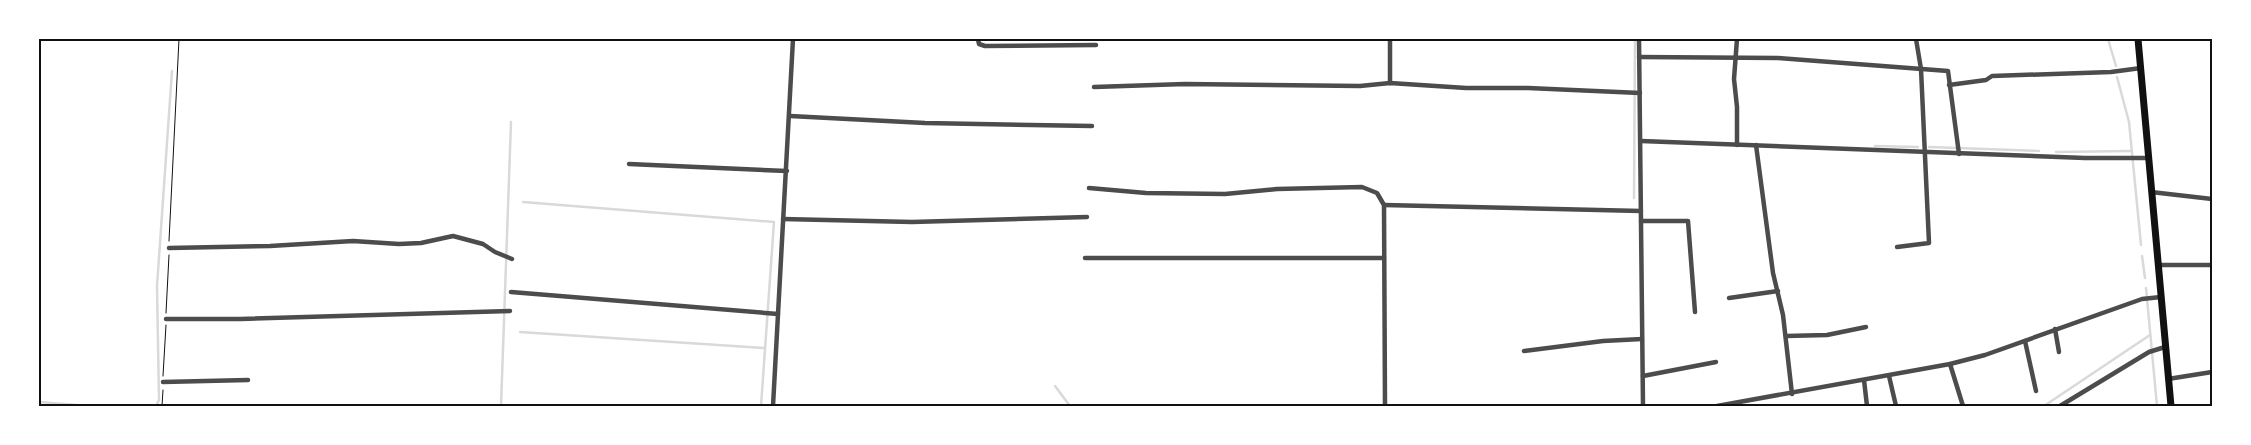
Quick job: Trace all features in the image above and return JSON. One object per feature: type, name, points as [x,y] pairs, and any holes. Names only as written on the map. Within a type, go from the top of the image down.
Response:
[{"type":"main road","points":[[2138,39],[2171,406]]},
{"type":"street","points":[[773,406],[793,39]]},
{"type":"street","points":[[978,39],[979,44],[985,46],[1096,45]]},
{"type":"street","points":[[1390,39],[1390,83]]},
{"type":"street","points":[[1639,39],[1643,406]]},
{"type":"street","points":[[1736,144],[1737,107],[1734,79],[1737,39]]},
{"type":"street","points":[[1897,246],[1929,243],[1921,69],[1916,39]]},
{"type":"street","points":[[1639,57],[1778,58],[1948,71],[1958,150]]},
{"type":"street","points":[[1949,85],[1986,80],[1992,76],[2112,72],[2140,68]]},
{"type":"street","points":[[1094,87],[1185,84],[1360,86],[1390,83],[1466,88],[1528,88],[1640,93]]},
{"type":"street","points":[[790,116],[924,123],[1092,126]]},
{"type":"street","points":[[1641,142],[1736,144],[1925,153],[1958,150],[2127,160],[2148,158]]},
{"type":"street","points":[[1756,145],[1772,264],[1786,336],[1792,394]]},
{"type":"street","points":[[628,164],[786,171]]},
{"type":"street","points":[[1089,188],[1146,193],[1224,194],[1277,189],[1362,187],[1377,193],[1384,205],[1385,406]]},
{"type":"street","points":[[2151,192],[2212,199]]},
{"type":"street","points":[[1384,205],[1641,211]]},
{"type":"street","points":[[783,219],[912,222],[1087,217]]},
{"type":"street","points":[[1641,221],[1688,221],[1695,312]]},
{"type":"street","points":[[169,248],[270,246],[353,241],[399,244],[421,243],[454,236],[483,244],[512,260]]},
{"type":"street","points":[[1085,258],[1384,258]]},
{"type":"street","points":[[2159,265],[2212,265]]},
{"type":"street","points":[[1729,298],[1778,291]]},
{"type":"street","points":[[511,292],[778,314]]},
{"type":"street","points":[[1717,406],[1889,376],[1985,356],[2142,299],[2161,297]]},
{"type":"street","points":[[166,319],[241,319],[510,311]]},
{"type":"street","points":[[1786,336],[1827,335],[1866,326]]},
{"type":"street","points":[[2055,329],[2059,352]]},
{"type":"street","points":[[1524,351],[1603,341],[1642,339]]},
{"type":"street","points":[[2025,340],[2036,391]]},
{"type":"street","points":[[2060,406],[2148,352],[2165,347]]},
{"type":"street","points":[[1643,376],[1716,362]]},
{"type":"street","points":[[1950,364],[1963,406]]},
{"type":"street","points":[[2168,379],[2212,372]]},
{"type":"street","points":[[1889,376],[1896,406]]},
{"type":"street","points":[[163,382],[248,380]]},
{"type":"street","points":[[1864,380],[1867,406]]},
{"type":"path","points":[[162,406],[178,39]]},
{"type":"waterway","points":[[1634,198],[1635,39]]},
{"type":"waterway","points":[[2108,39],[2116,66]]},
{"type":"waterway","points":[[156,406],[159,400],[157,286],[172,71]]},
{"type":"waterway","points":[[2117,77],[2129,122],[2141,245]]},
{"type":"waterway","points":[[501,406],[511,122]]},
{"type":"waterway","points":[[1875,146],[1918,147]]},
{"type":"waterway","points":[[1929,147],[2039,151]]},
{"type":"waterway","points":[[2056,152],[2131,151]]},
{"type":"waterway","points":[[523,202],[774,222],[761,406]]},
{"type":"waterway","points":[[2142,256],[2145,278]]},
{"type":"waterway","points":[[2146,288],[2157,406]]},
{"type":"waterway","points":[[520,332],[765,348]]},
{"type":"waterway","points":[[2044,406],[2150,335]]},
{"type":"waterway","points":[[1055,386],[1070,406]]},
{"type":"waterway","points":[[39,402],[89,406]]}]
